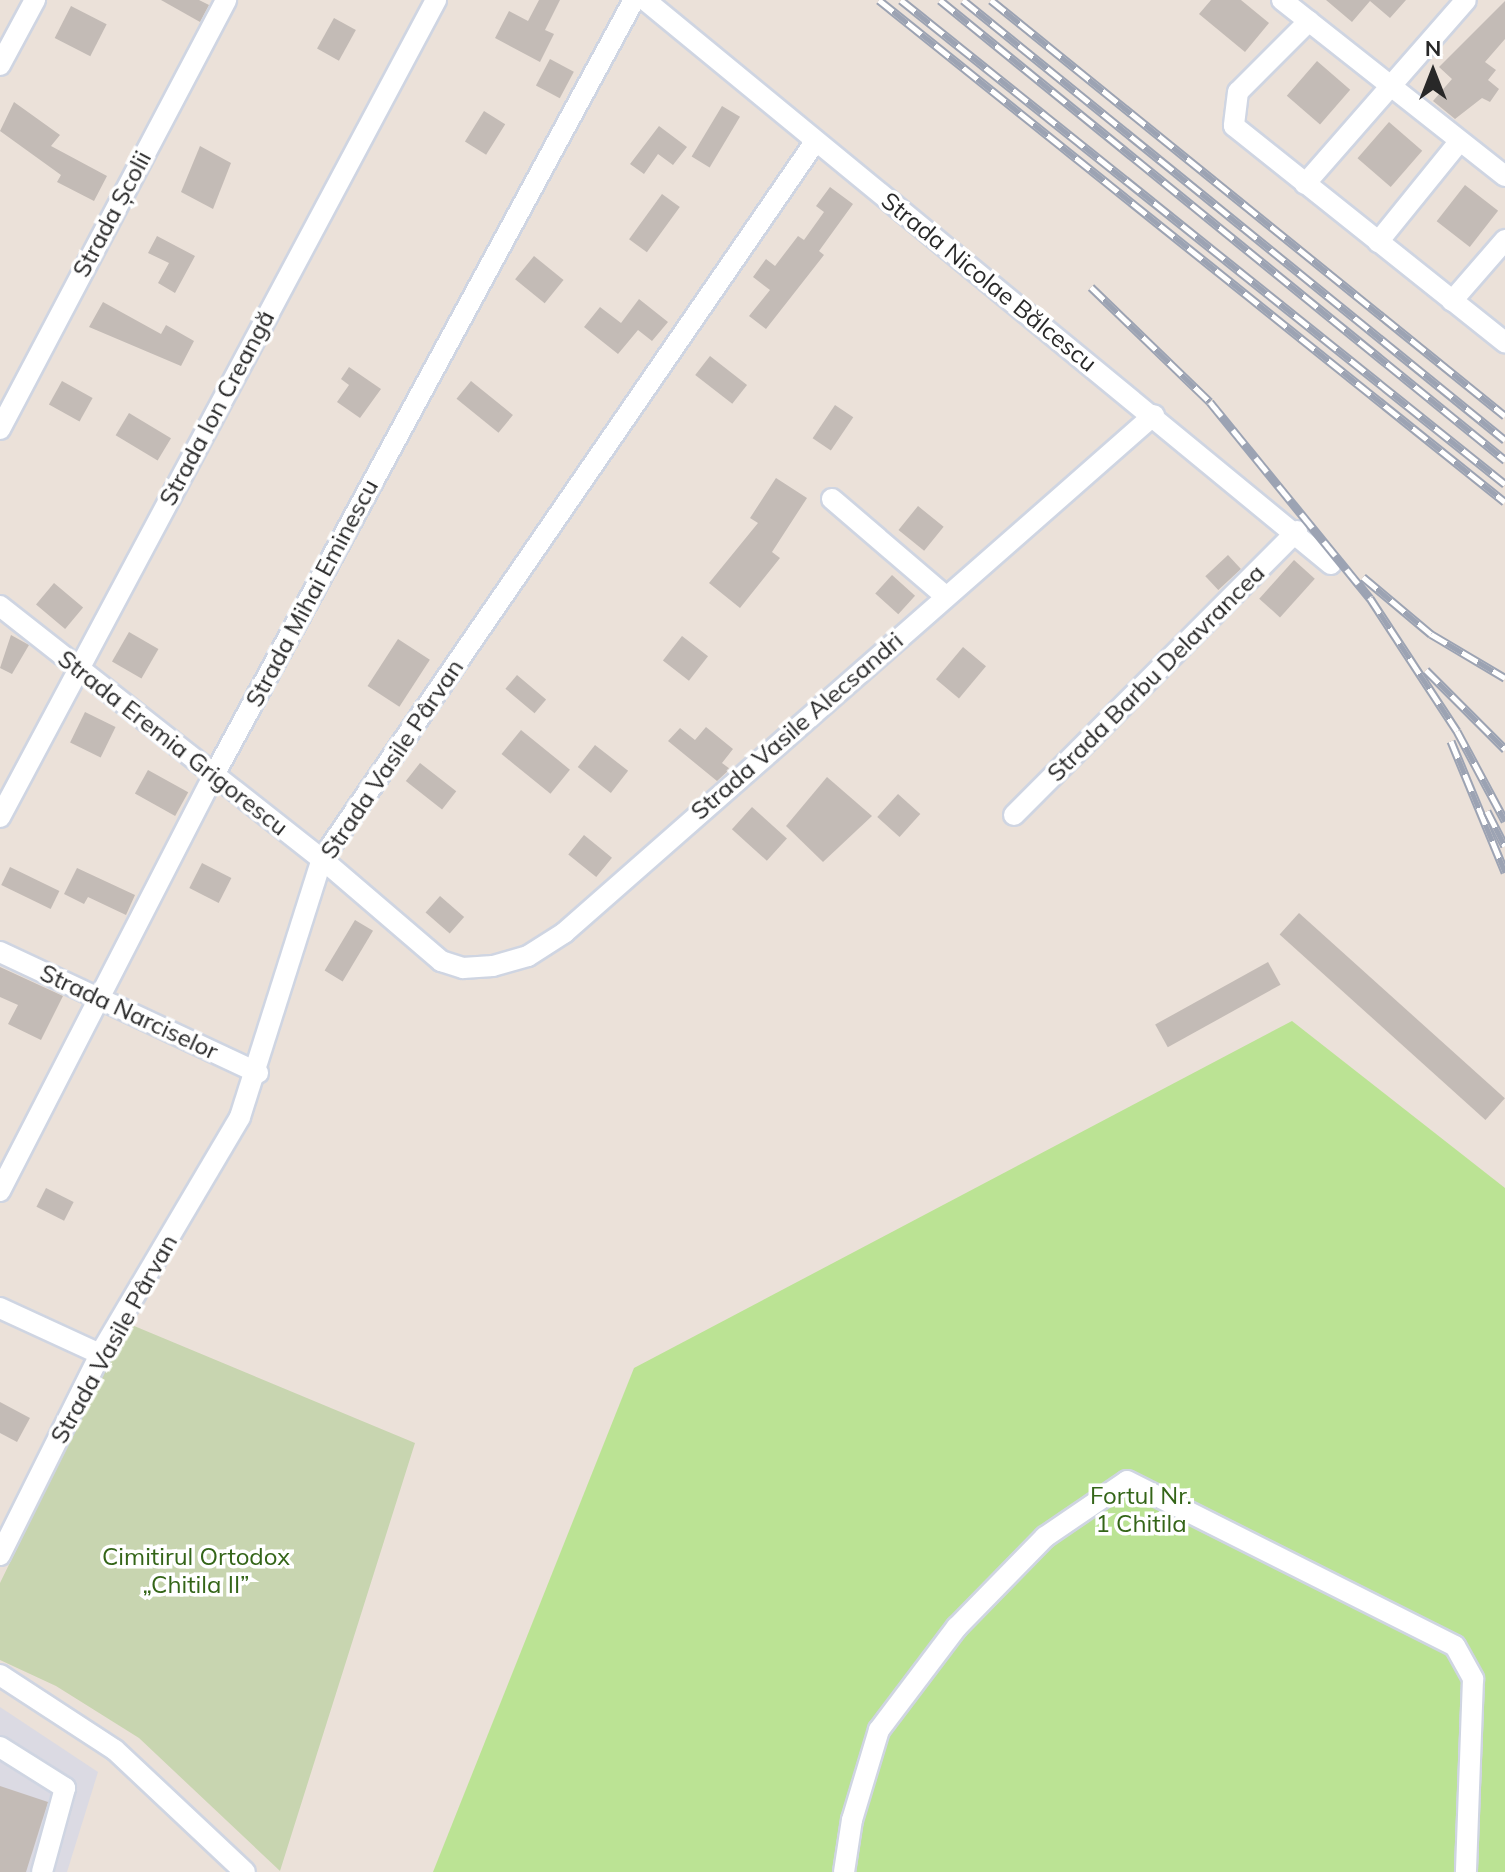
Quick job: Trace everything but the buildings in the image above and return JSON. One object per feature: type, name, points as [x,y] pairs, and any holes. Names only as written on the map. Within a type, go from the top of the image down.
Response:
[{"type":"street","points":[[3,52],[35,0]]},
{"type":"street","name":"Strada Școlii","points":[[0,429],[226,0]]},
{"type":"street","name":"Strada Ion Creangă","points":[[0,817],[436,0]]},
{"type":"street","name":"Strada Mihai Eminescu","points":[[0,1191],[214,775],[634,0]]},
{"type":"street","name":"Strada Nicolae Bălcescu","points":[[645,0],[815,142],[1297,531],[1331,564]]},
{"type":"street","points":[[1282,0],[1505,176]]},
{"type":"street","points":[[1305,184],[1466,0]]},
{"type":"street","points":[[1309,21],[1238,92],[1232,116],[1234,126],[1505,342]]},
{"type":"street","name":"Strada Vasile Pârvan","points":[[0,1555],[100,1354],[240,1117],[258,1073],[322,859],[815,142]]},
{"type":"street","points":[[1378,242],[1459,142]]},
{"type":"street","points":[[1484,161],[1505,164]]},
{"type":"street","points":[[1452,301],[1505,240]]},
{"type":"street","name":"Strada Vasile Alecsandri","points":[[419,943],[441,961],[463,968],[511,962],[544,947],[1154,415]]},
{"type":"street","points":[[832,499],[945,596]]},
{"type":"street","name":"Strada Barbu Delavrancea","points":[[1014,815],[1297,531]]},
{"type":"street","name":"Strada Eremia Grigorescu","points":[[0,606],[322,859],[419,943]]},
{"type":"street","name":"Strada Narciselor","points":[[0,952],[258,1073]]},
{"type":"street","points":[[0,1308],[100,1354]]},
{"type":"street","points":[[844,1872],[852,1820],[879,1730],[957,1627],[1045,1537],[1127,1481],[1455,1646],[1473,1679],[1466,1872]]},
{"type":"street","points":[[0,1675],[115,1750],[245,1872]]},
{"type":"street","points":[[0,1747],[65,1788],[42,1872]]},
{"type":"shaded area","points":[[0,1707],[98,1772],[67,1872],[0,1872]]},
{"type":"green space","name":"Fortul Nr. 1 Chitila","points":[[1292,1021],[1505,1188],[1505,1872],[433,1872],[634,1368]]},
{"type":"green space","name":"Cimitirul Ortodox „Chitila II”","points":[[127,1323],[415,1443],[280,1871],[139,1738],[56,1686],[0,1660],[0,1583]]},
{"type":"railway","points":[[879,0],[1505,502]]},
{"type":"railway","points":[[901,0],[1505,484]]},
{"type":"railway","points":[[940,0],[1505,460]]},
{"type":"railway","points":[[963,0],[1505,440]]},
{"type":"railway","points":[[991,0],[1505,416]]},
{"type":"railway","points":[[1091,287],[1210,402],[1370,598],[1457,731],[1505,821]]},
{"type":"railway","points":[[1363,577],[1431,634],[1505,678]]},
{"type":"railway","points":[[1426,670],[1505,749]]},
{"type":"railway","points":[[1451,741],[1505,872]]},
{"type":"railway","points":[[1487,811],[1505,846]]}]
